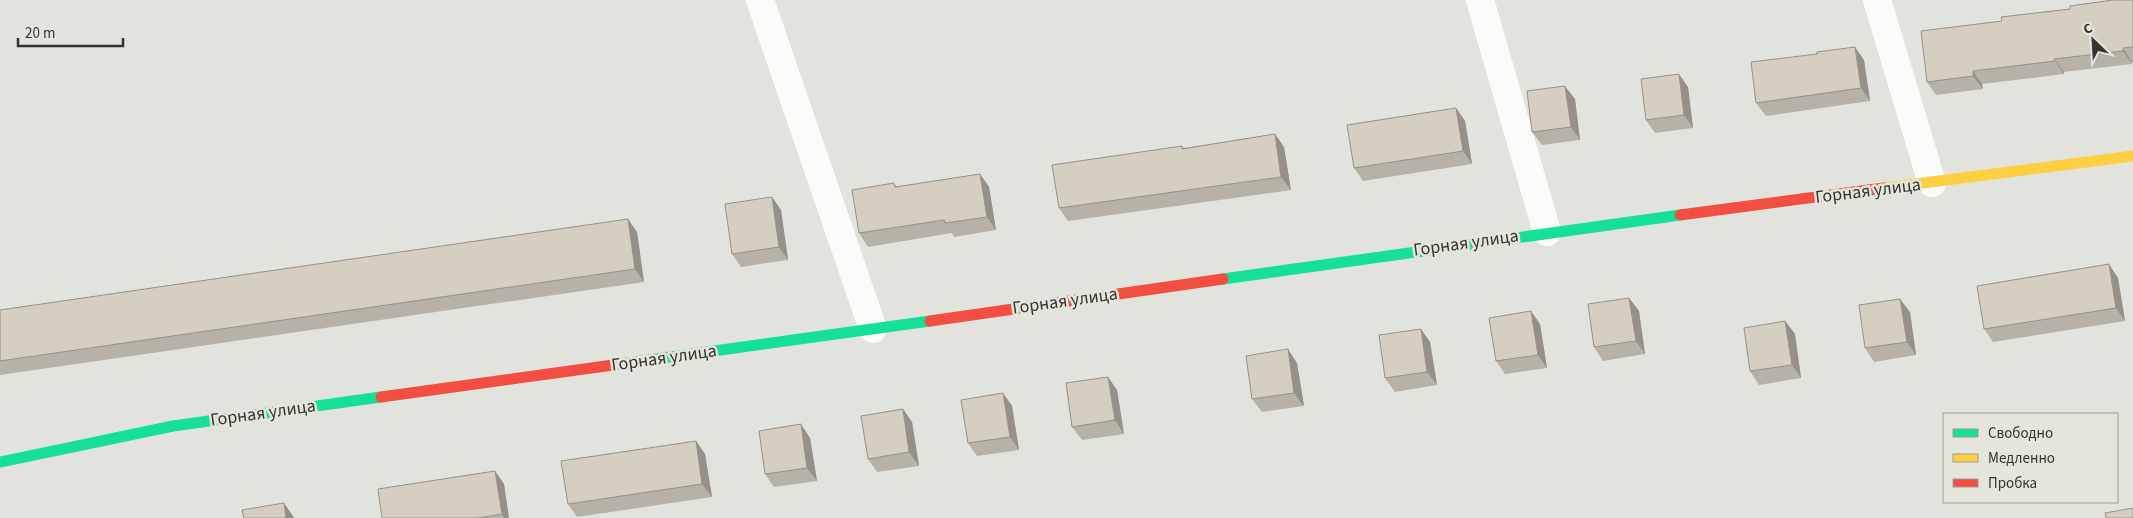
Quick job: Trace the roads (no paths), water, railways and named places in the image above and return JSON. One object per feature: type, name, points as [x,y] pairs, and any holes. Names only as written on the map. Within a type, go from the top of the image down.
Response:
[{"type":"street","points":[[760,0],[873,329]]},
{"type":"street","points":[[1480,0],[1548,232]]},
{"type":"street","points":[[1877,0],[1932,183]]},
{"type":"street","name":"Горная улица","points":[[0,462],[173,426],[873,329],[1548,232],[2133,156]]}]
